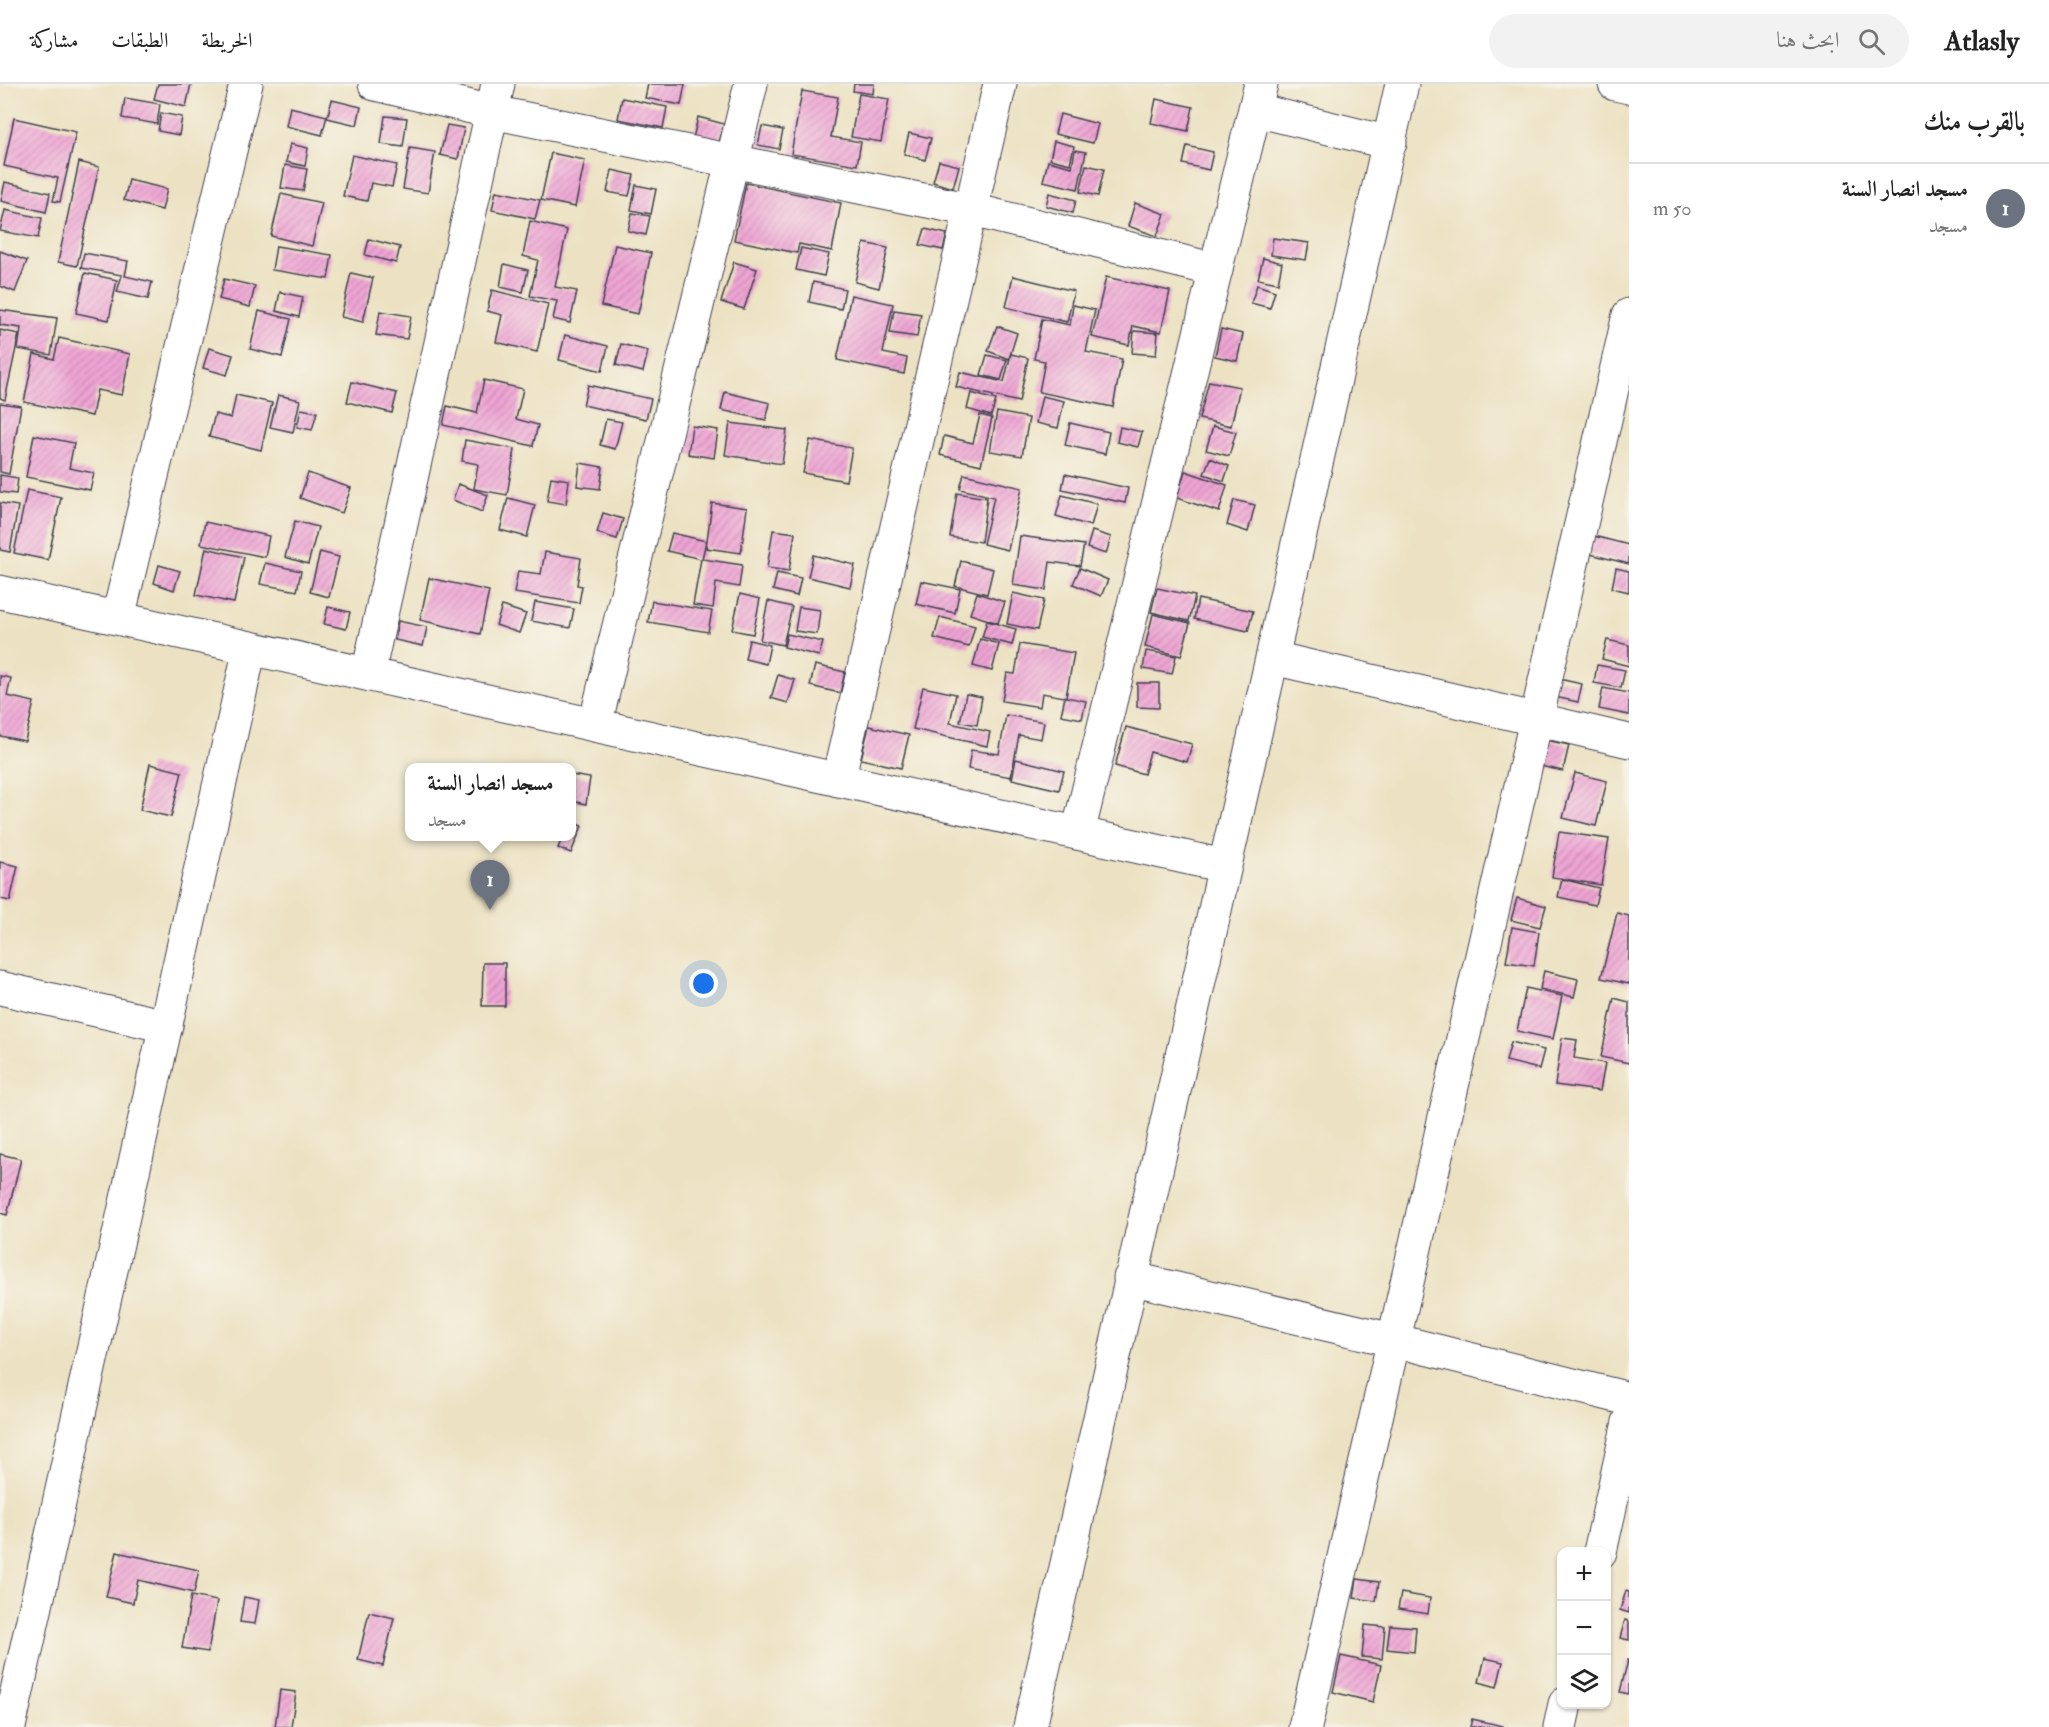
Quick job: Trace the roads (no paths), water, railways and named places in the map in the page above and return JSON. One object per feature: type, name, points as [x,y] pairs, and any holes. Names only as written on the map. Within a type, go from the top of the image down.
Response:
[{"type":"street","points":[[118,618],[246,84]]},
{"type":"street","points":[[375,84],[495,98],[733,160],[972,210],[1216,270]]},
{"type":"street","points":[[595,725],[751,84]]},
{"type":"street","points":[[838,780],[1000,84]]},
{"type":"street","points":[[1030,1727],[1402,84]]},
{"type":"street","points":[[1615,84],[1629,87]]},
{"type":"street","points":[[1078,833],[1258,97],[1390,142]]},
{"type":"street","points":[[368,674],[495,98]]},
{"type":"street","points":[[1305,1727],[1629,315]]},
{"type":"street","points":[[0,592],[1224,866]]},
{"type":"street","points":[[9,1727],[250,648]]},
{"type":"street","points":[[1273,658],[1629,741]]},
{"type":"street","points":[[0,988],[166,1026]]},
{"type":"street","points":[[1130,1278],[1629,1399]]},
{"type":"street","points":[[1600,1547],[1629,1422]]},
{"type":"street","points":[[1560,1727],[1564,1709]]},
{"type":"place","name":"مسجد انصار السنة","points":[[490,910]]}]
